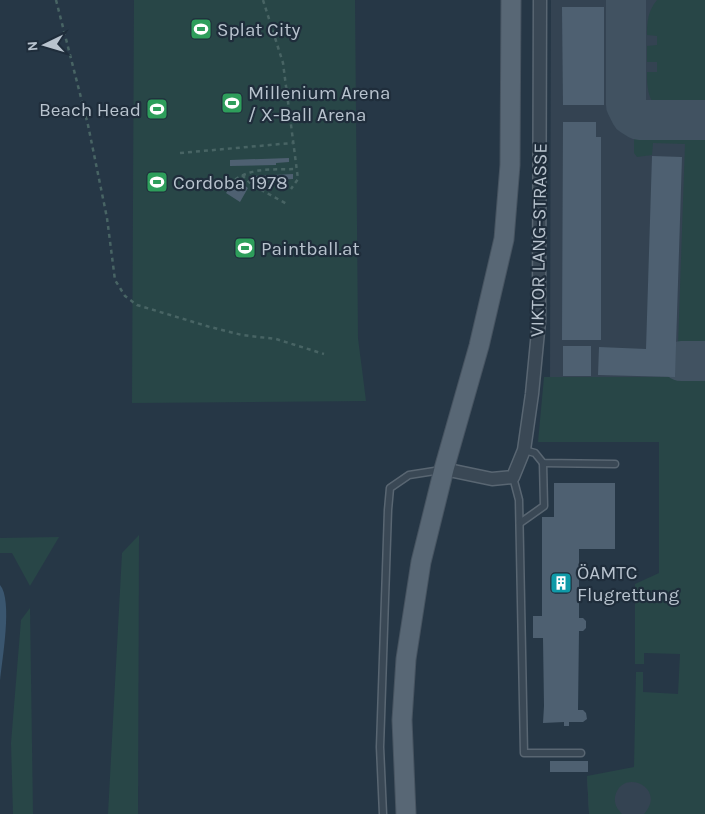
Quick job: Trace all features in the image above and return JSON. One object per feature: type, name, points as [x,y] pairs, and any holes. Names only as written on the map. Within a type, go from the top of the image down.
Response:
[{"type":"main road","points":[[406,814],[402,720],[406,660],[421,562],[444,469],[479,346],[504,239],[510,165],[512,0]]},
{"type":"street","name":"VIKTOR LANG-STRASSE","points":[[513,477],[524,450],[539,321],[540,0]]},
{"type":"street","points":[[444,469],[492,479],[513,477]]},
{"type":"lane","points":[[520,523],[544,506],[544,463],[535,453],[524,450]]},
{"type":"lane","points":[[544,463],[615,464]]},
{"type":"lane","points":[[383,814],[380,747],[390,488],[409,475],[444,469]]},
{"type":"lane","points":[[513,477],[519,500],[520,523],[524,753],[580,753]]},
{"type":"path","points":[[56,0],[88,125],[107,218],[115,280],[125,296],[137,305],[210,327],[242,335],[276,339],[324,354]]},
{"type":"path","points":[[263,0],[283,63],[298,179],[291,189]]},
{"type":"path","points":[[180,153],[292,143]]},
{"type":"path","points":[[223,190],[232,181],[250,171],[297,168]]},
{"type":"path","points":[[241,175],[252,185],[287,204]]},
{"type":"shaded area","points":[[551,0],[705,0],[705,814],[589,814],[587,776],[688,776],[685,441],[550,383]]},
{"type":"shaded area","points":[[0,585],[6,603],[6,616],[0,681]]},
{"type":"green space","name":"Paintball.at","points":[[134,0],[355,0],[358,338],[366,401],[132,403]]},
{"type":"green space","points":[[657,0],[705,0],[705,111],[670,111],[655,105],[650,98],[647,72],[657,72],[657,62],[647,62],[647,46],[657,45],[657,36],[647,35],[647,25],[650,12]]},
{"type":"green space","points":[[642,128],[705,129],[705,352],[686,351],[678,346],[685,144],[653,143],[652,155],[637,157],[634,153],[634,136]]},
{"type":"green space","points":[[685,371],[705,371],[705,814],[644,814],[650,804],[650,796],[647,789],[641,784],[633,782],[625,783],[619,788],[615,797],[616,806],[622,814],[589,814],[587,776],[634,767],[636,672],[643,672],[643,692],[678,694],[680,654],[644,653],[644,664],[635,664],[635,584],[659,573],[659,442],[538,442],[544,377],[675,377]]},
{"type":"green space","points":[[139,535],[138,814],[108,814],[122,553]]},
{"type":"green space","points":[[59,537],[30,586],[12,553],[0,553],[0,538]]},
{"type":"green space","points":[[30,608],[33,814],[13,814],[11,743],[21,620]]},
{"type":"building","points":[[562,7],[604,7],[604,105],[563,105]]},
{"type":"building","points":[[563,122],[596,122],[596,137],[601,137],[601,340],[562,340]]},
{"type":"building","points":[[652,156],[682,157],[675,377],[598,375],[599,347],[646,349]]},
{"type":"building","points":[[289,158],[289,162],[276,163],[276,165],[230,166],[230,160]]},
{"type":"building","points":[[293,174],[293,179],[254,181],[254,176]]},
{"type":"building","points":[[241,183],[248,188],[240,202],[226,193],[231,186],[237,190]]},
{"type":"building","points":[[563,346],[591,346],[591,376],[563,376]]},
{"type":"building","name":"ÖAMTC Flugrettung","points":[[554,483],[615,483],[615,549],[579,549],[579,618],[583,618],[586,621],[586,628],[583,631],[579,631],[578,710],[583,710],[586,713],[587,719],[583,722],[569,722],[569,726],[564,726],[564,722],[543,723],[543,638],[533,638],[533,616],[542,616],[542,517],[554,517]]},
{"type":"building","points":[[550,761],[588,761],[588,772],[550,772]]},
{"type":"taxiway","points":[[626,0],[626,105],[631,115],[639,120],[705,120]]},
{"type":"taxiway","points":[[681,361],[705,361]]},
{"type":"place","name":"Splat City","points":[[201,29]]},
{"type":"place","name":"Millenium Arena / X-Ball Arena","points":[[232,103]]},
{"type":"place","name":"Beach Head","points":[[157,109]]},
{"type":"place","name":"Cordoba 1978","points":[[157,182]]},
{"type":"place","name":"Paintball.at","points":[[245,248]]},
{"type":"place","name":"ÖAMTC Flugrettung","points":[[561,583]]}]
